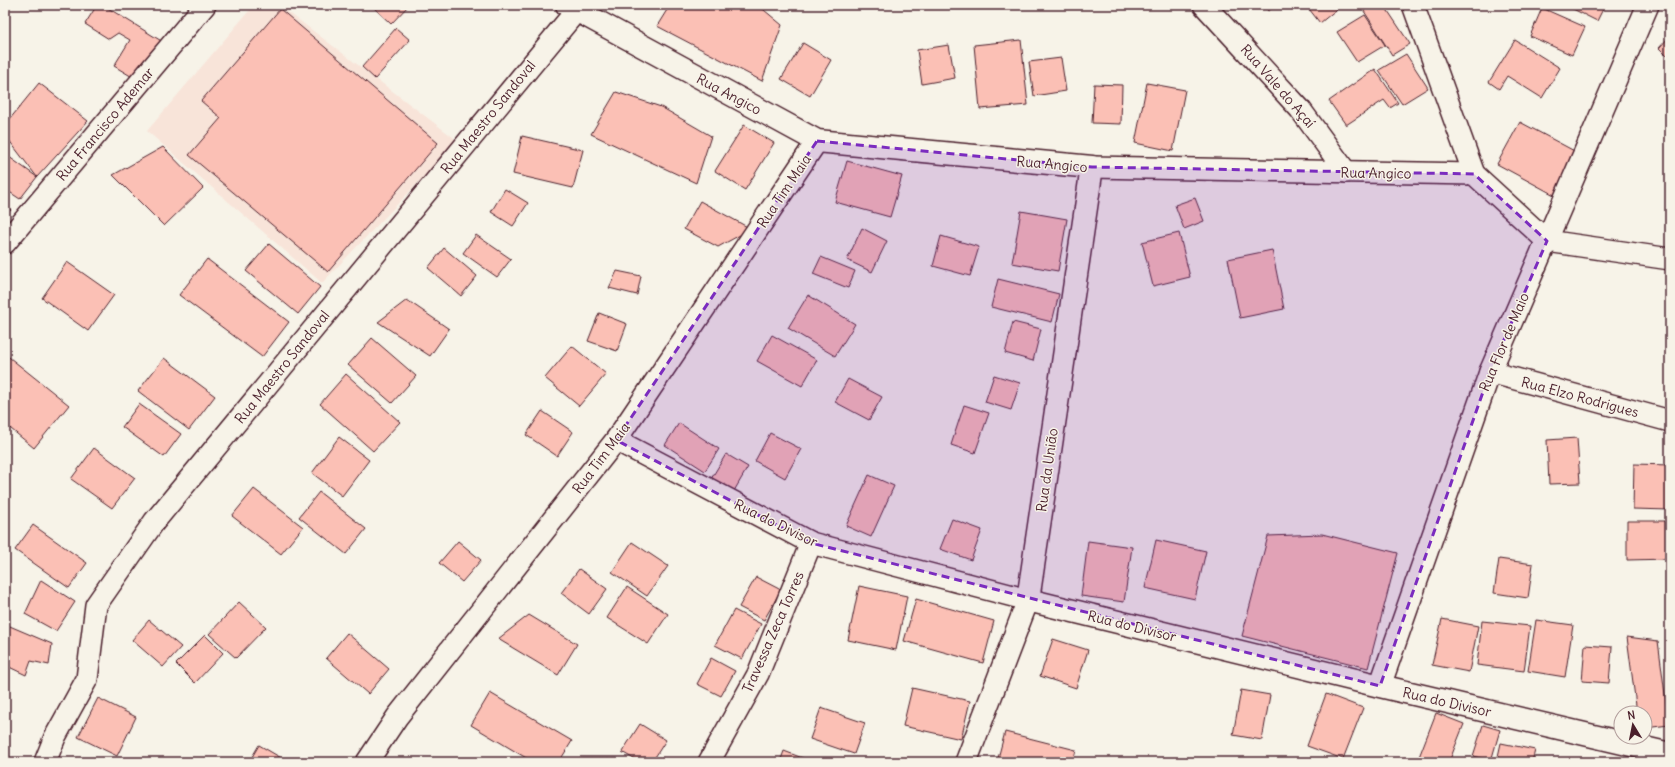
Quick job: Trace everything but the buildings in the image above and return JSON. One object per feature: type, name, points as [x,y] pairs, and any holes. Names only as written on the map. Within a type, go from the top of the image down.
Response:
[{"type":"street","name":"Rua Francisco Ademar","points":[[5,243],[205,5]]},
{"type":"street","name":"Rua Vale do Açaí","points":[[1204,5],[1300,108],[1346,172]]},
{"type":"street","points":[[1413,5],[1474,174],[1547,240],[1670,259]]},
{"type":"street","name":"Rua Flor de Maio","points":[[1380,686],[1490,372],[1648,5]]},
{"type":"street","name":"Rua Angico","points":[[574,7],[817,141],[1092,168],[1474,174]]},
{"type":"street","name":"Rua Maestro Sandoval","points":[[45,762],[54,737],[87,679],[96,605],[154,522],[574,7]]},
{"type":"street","name":"Rua Tim Maia","points":[[367,762],[397,717],[616,440],[817,141]]},
{"type":"street","name":"Rua da União","points":[[966,762],[1028,600],[1092,168]]},
{"type":"street","name":"Rua Elzo Rodrigues","points":[[1490,372],[1670,422]]},
{"type":"street","name":"Rua do Divisor","points":[[616,440],[811,543],[1028,600],[1380,686],[1670,754]]},
{"type":"street","name":"Travessa Zeca Torres","points":[[708,762],[758,674],[811,543]]},
{"type":"highlighted area","points":[[817,141],[1092,167],[1474,174],[1547,241],[1490,372],[1380,686],[811,543],[616,440]]},
{"type":"shaded area","points":[[254,5],[279,5],[458,141],[322,283],[147,131]]}]
